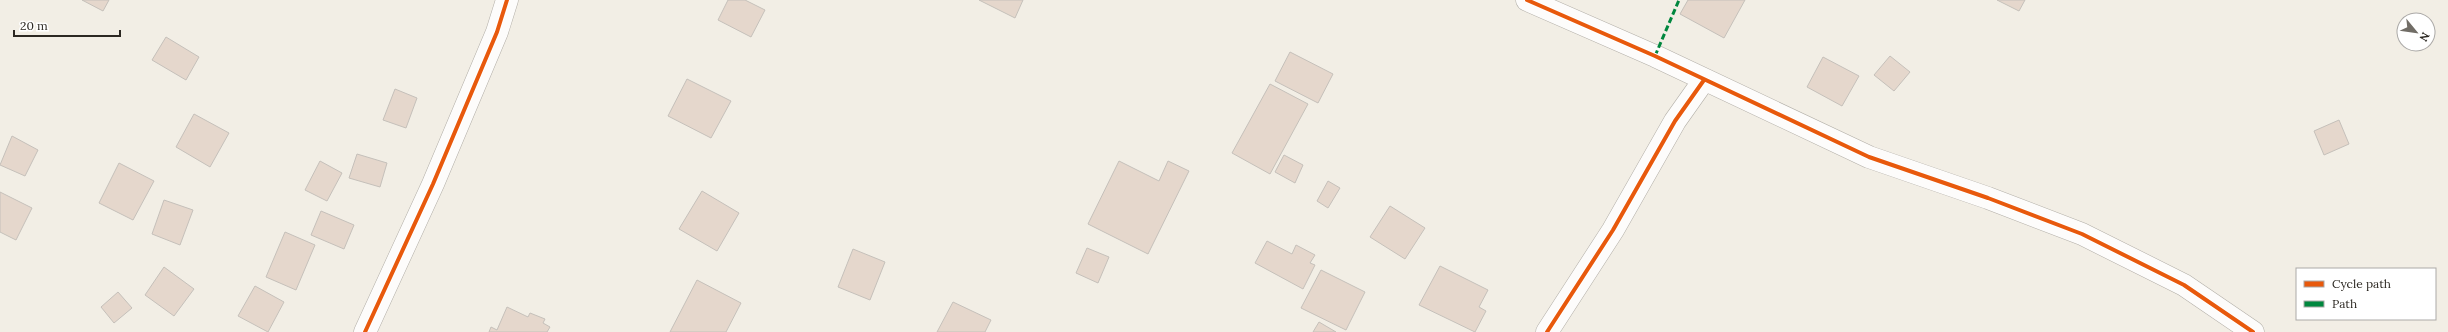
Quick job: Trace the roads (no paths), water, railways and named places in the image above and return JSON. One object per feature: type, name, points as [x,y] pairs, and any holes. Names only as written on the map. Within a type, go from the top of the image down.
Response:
[{"type":"street","points":[[365,332],[433,184],[497,32],[506,0]]},
{"type":"street","points":[[1527,0],[1655,56],[1869,157],[1988,198],[2082,234],[2184,285],[2253,332]]},
{"type":"street","points":[[1547,332],[1613,230],[1675,121],[1704,80]]}]
